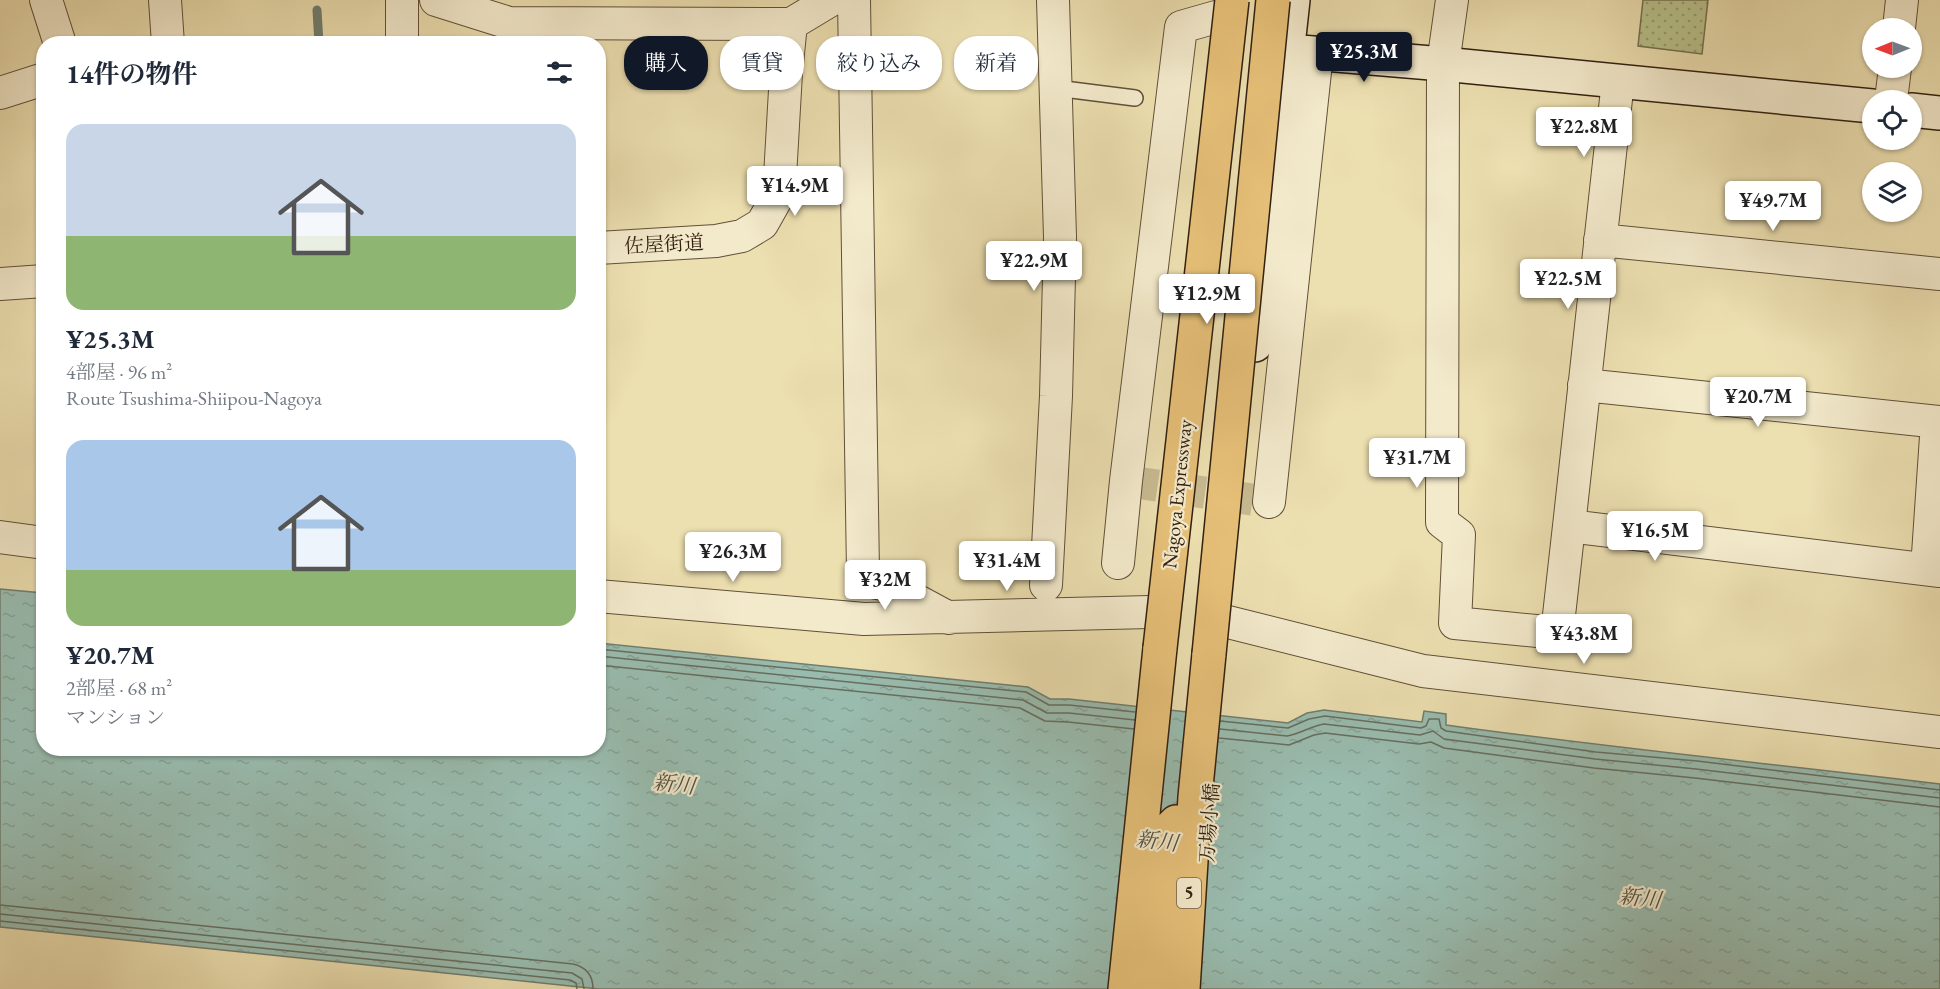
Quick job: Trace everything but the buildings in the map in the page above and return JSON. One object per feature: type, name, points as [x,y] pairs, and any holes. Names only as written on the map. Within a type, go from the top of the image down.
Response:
[{"type":"highway","name":"5","points":[[1183,989],[1195,797],[1273,0]]},
{"type":"highway","name":"Nagoya Expressway","points":[[1125,989],[1222,6]]},
{"type":"highway","points":[[1156,989],[1171,827],[1195,797]]},
{"type":"main road","name":"万場小橋","points":[[1197,989],[1224,621],[1303,52],[1293,0]]},
{"type":"main road","points":[[1110,989],[1150,612],[1222,6]]},
{"type":"main road","points":[[1303,52],[1862,105]]},
{"type":"main road","points":[[1922,111],[1940,113]]},
{"type":"street","points":[[46,0],[57,36]]},
{"type":"street","points":[[165,0],[167,36]]},
{"type":"street","points":[[402,0],[402,36]]},
{"type":"street","points":[[436,0],[509,23],[791,24],[831,0]]},
{"type":"street","points":[[854,0],[863,572],[867,581],[888,585],[949,618]]},
{"type":"street","points":[[1046,585],[1056,396],[1059,248],[1053,0]]},
{"type":"street","points":[[1452,0],[1443,64],[1442,522],[1459,535],[1455,623],[1557,633],[1618,81]]},
{"type":"street","points":[[1900,18],[1902,0]]},
{"type":"street","points":[[1118,563],[1181,27],[1222,6]]},
{"type":"street","name":"佐屋街道","points":[[606,248],[716,241],[742,236],[762,224],[779,194],[791,24]]},
{"type":"street","points":[[1269,502],[1303,52]]},
{"type":"street","points":[[0,93],[36,82]]},
{"type":"street","points":[[1600,240],[1940,273]]},
{"type":"street","points":[[0,284],[36,282]]},
{"type":"street","points":[[1569,526],[1933,570],[1938,422],[1584,385]]},
{"type":"street","points":[[0,537],[36,542]]},
{"type":"street","points":[[606,597],[864,619],[1150,612]]},
{"type":"street","points":[[1224,621],[1424,671],[1940,732]]},
{"type":"lane","points":[[1056,88],[1135,98]]},
{"type":"green space","points":[[1643,0],[1708,0],[1702,54],[1638,46]]},
{"type":"water","name":"新川","points":[[0,589],[36,592],[36,756],[606,756],[606,644],[1028,687],[1050,699],[1069,699],[1288,723],[1307,713],[1324,710],[1422,722],[1424,711],[1446,714],[1446,725],[1631,749],[1940,784],[1940,989],[599,989],[0,927]]},
{"type":"waterway","points":[[317,10],[319,36]]},
{"type":"tunnel","points":[[1126,481],[1269,502]]}]
